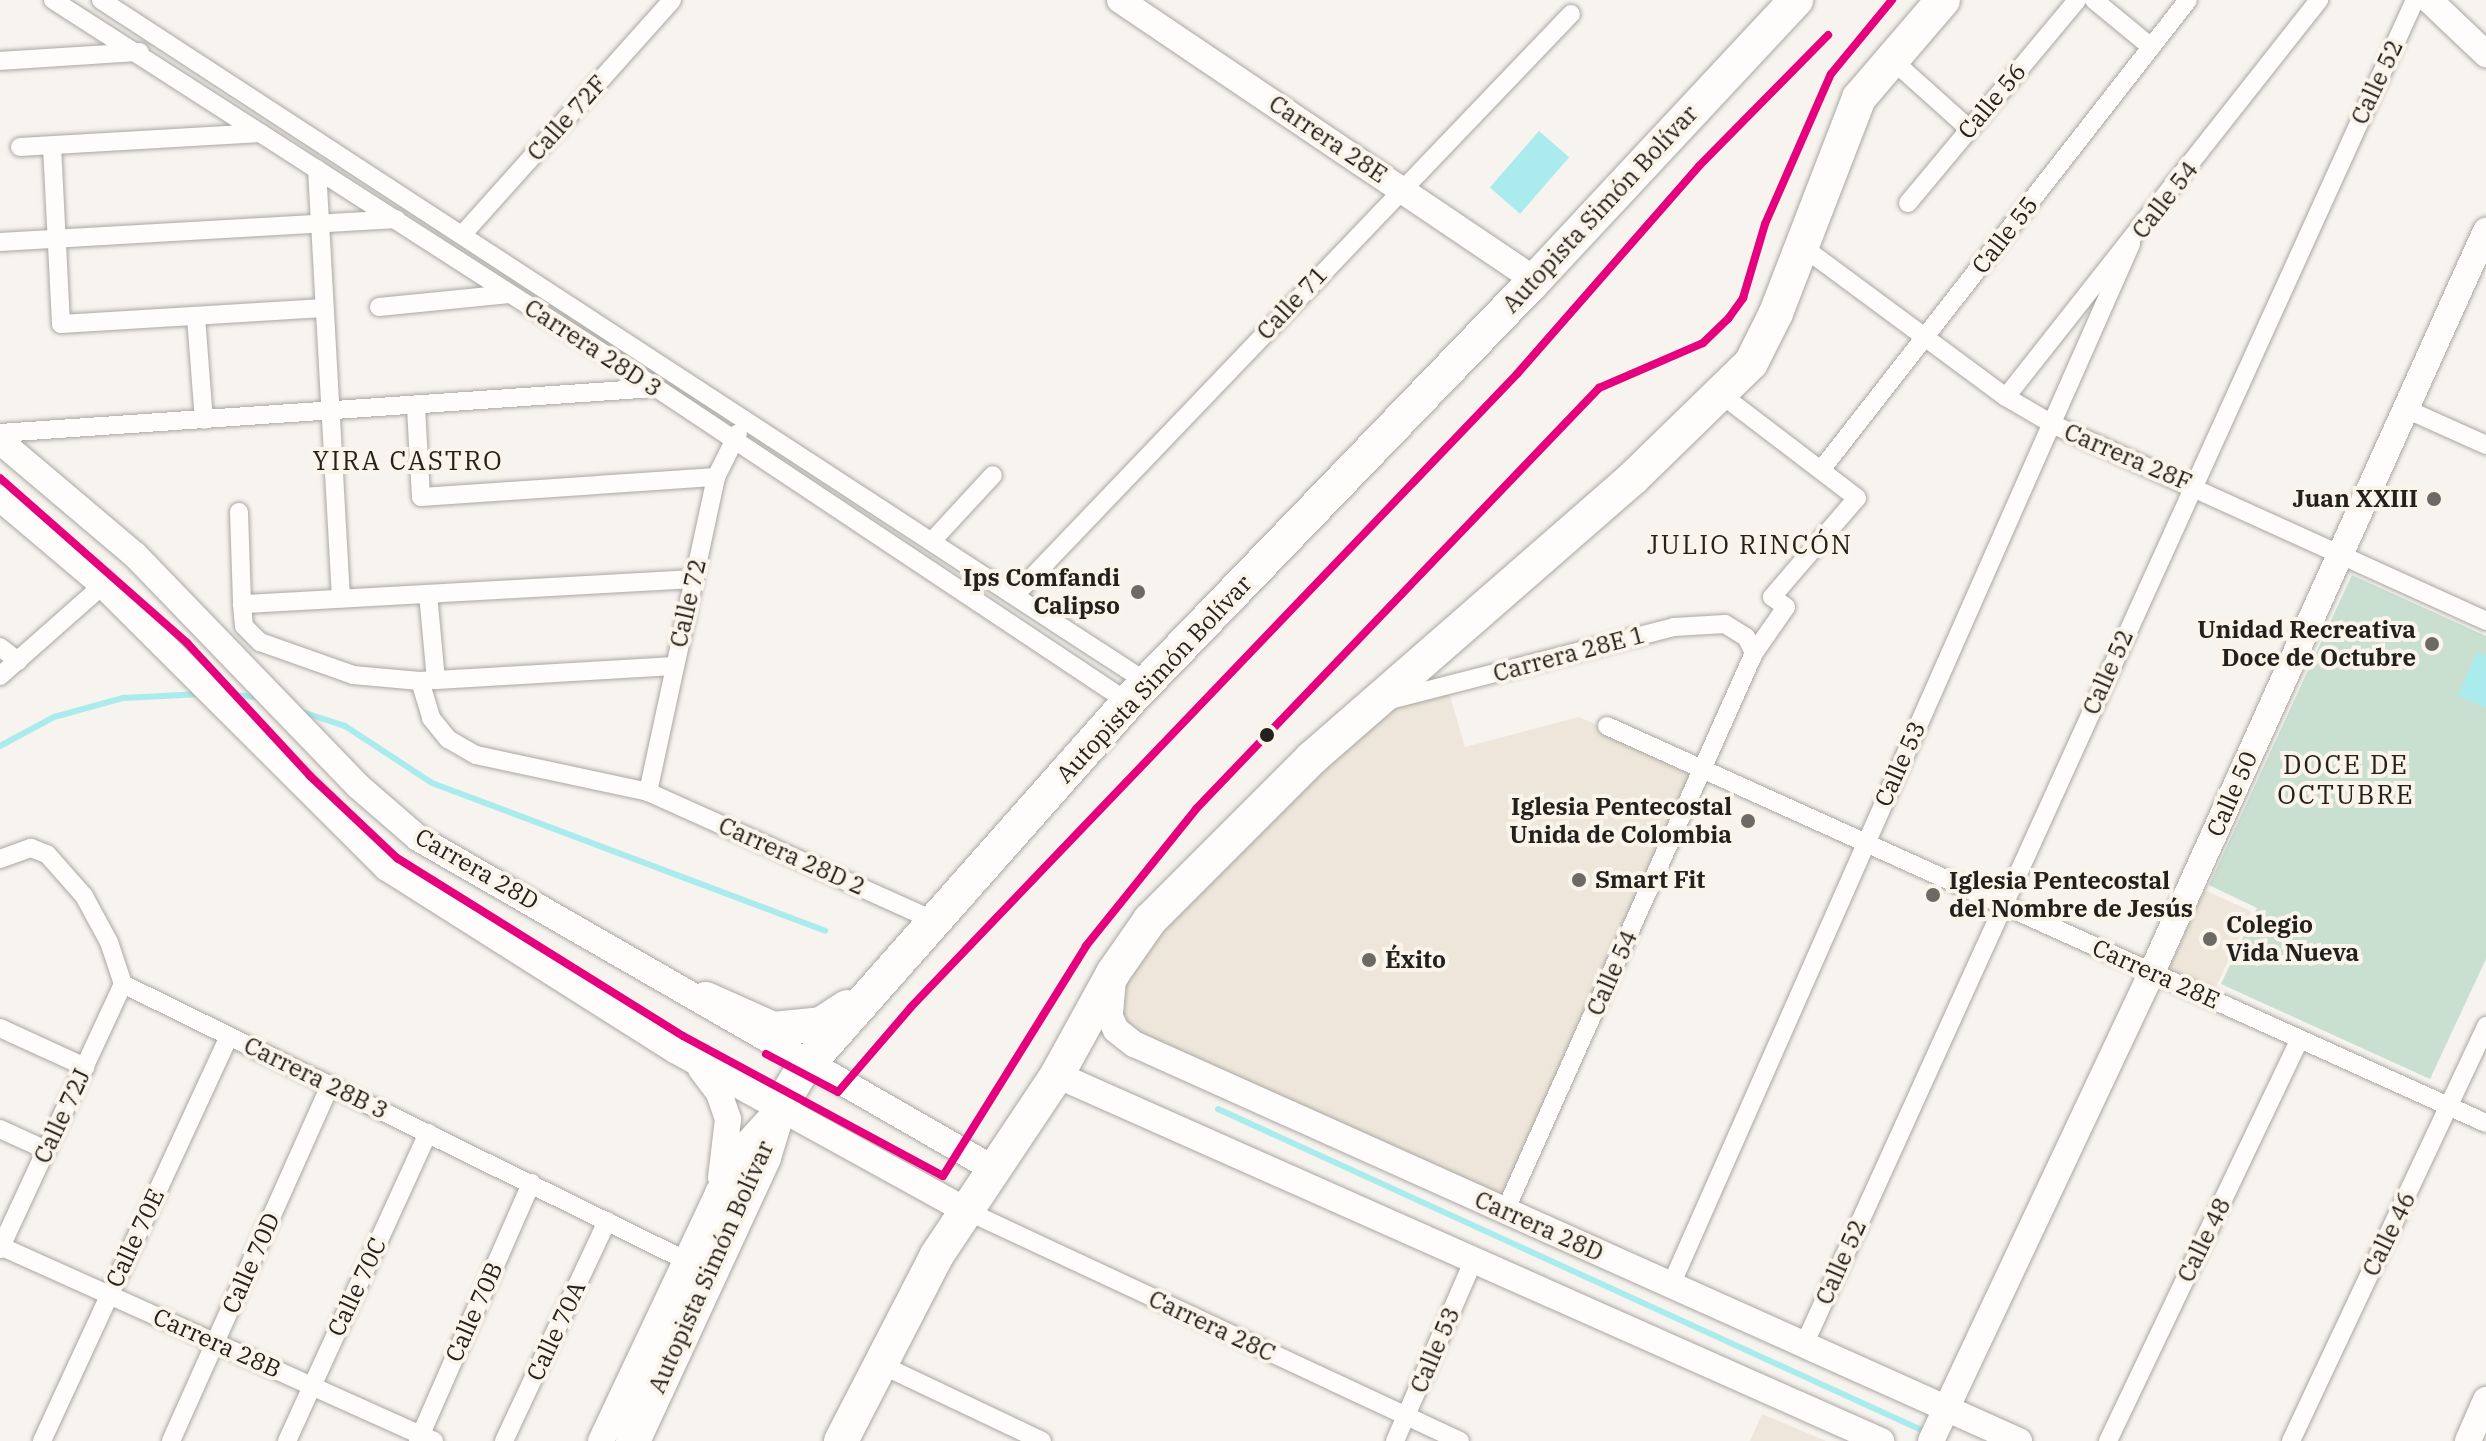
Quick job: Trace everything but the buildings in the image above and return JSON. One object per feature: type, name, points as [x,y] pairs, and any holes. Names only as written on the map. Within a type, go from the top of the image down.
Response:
[{"type":"highway","name":"Autopista Simón Bolívar","points":[[633,1441],[764,1157],[779,1108],[808,1063],[1138,693],[1535,280],[1796,0]]},
{"type":"highway","points":[[846,1435],[965,1210],[1057,1075],[1113,973],[1150,920],[1371,704],[1723,396],[1751,363],[1770,325],[1799,244],[1859,98],[1889,57],[1943,0]]},
{"type":"highway","points":[[706,999],[757,1026],[805,1028],[836,1018],[884,976]]},
{"type":"street","name":"Carrera 28D 3","points":[[53,0],[140,52],[648,383],[731,442],[1138,693]]},
{"type":"street","name":"Carrera 28D 3","points":[[101,0],[933,540],[1015,595],[1138,693]]},
{"type":"street","name":"Calle 72F","points":[[462,235],[672,0]]},
{"type":"street","name":"Carrera 28E","points":[[1120,0],[1535,280]]},
{"type":"street","name":"Calle 56","points":[[1908,203],[2077,0]]},
{"type":"street","points":[[2094,0],[2151,47]]},
{"type":"street","name":"Calle 55","points":[[1821,470],[2188,0]]},
{"type":"street","name":"Calle 54","points":[[2006,397],[2131,244],[2319,0]]},
{"type":"street","name":"Calle 52","points":[[1804,1345],[2415,0]]},
{"type":"street","points":[[2429,0],[2486,54]]},
{"type":"street","name":"Calle 71","points":[[1015,595],[1401,188],[1571,14]]},
{"type":"street","points":[[0,61],[140,52]]},
{"type":"street","points":[[1889,57],[1968,128]]},
{"type":"street","points":[[20,147],[261,133]]},
{"type":"street","points":[[52,146],[61,324],[324,308]]},
{"type":"street","points":[[317,169],[341,597]]},
{"type":"street","points":[[0,242],[318,226],[396,219]]},
{"type":"street","name":"Calle 50","points":[[1940,1422],[2152,972],[2486,231]]},
{"type":"street","name":"Carrera 28F","points":[[1799,244],[2006,397],[2052,424],[2193,484],[2486,621]]},
{"type":"street","name":"Calle 53","points":[[1671,1285],[2131,244]]},
{"type":"street","points":[[379,307],[509,294]]},
{"type":"street","points":[[196,317],[204,420]]},
{"type":"street","points":[[0,433],[416,408],[648,383],[652,359]]},
{"type":"street","points":[[1723,396],[1821,470]]},
{"type":"street","points":[[416,408],[421,497],[716,477]]},
{"type":"street","points":[[2406,409],[2486,445]]},
{"type":"street","name":"Calle 72","points":[[648,792],[716,477],[731,442],[747,421]]},
{"type":"street","name":"Carrera 28D","points":[[0,441],[135,555],[226,645],[358,786],[418,838],[706,999],[808,1063],[992,1168]]},
{"type":"street","name":"Calle 54","points":[[1505,1211],[1754,653],[1786,607],[1772,597],[1857,498],[1821,470]]},
{"type":"street","points":[[933,540],[993,475]]},
{"type":"street","name":"Carrera 28D","points":[[0,498],[103,585],[387,868],[675,1050],[965,1210]]},
{"type":"street","points":[[239,512],[244,626],[260,642],[353,675],[428,680],[674,666]]},
{"type":"street","points":[[242,604],[694,579]]},
{"type":"street","points":[[0,676],[103,585]]},
{"type":"street","name":"Carrera 28D 2","points":[[428,594],[431,718],[448,739],[476,755],[648,792],[935,921]]},
{"type":"street","name":"Carrera 28E 1","points":[[1371,704],[1674,627],[1725,624],[1746,637],[1754,653]]},
{"type":"street","points":[[0,647],[18,661]]},
{"type":"street","name":"Carrera 28E","points":[[1607,726],[2486,1123]]},
{"type":"street","points":[[3,856],[31,848],[47,854],[84,896],[109,942],[123,984]]},
{"type":"street","name":"Carrera 28D","points":[[1113,973],[1110,1017],[1116,1030],[1134,1044],[1804,1345],[1940,1422],[2019,1441]]},
{"type":"street","name":"Carrera 28B 3","points":[[123,984],[685,1260]]},
{"type":"street","name":"Calle 72J","points":[[0,1247],[123,984]]},
{"type":"street","name":"Calle 46","points":[[2291,1441],[2486,1026]]},
{"type":"street","points":[[0,1028],[85,1067]]},
{"type":"street","name":"Calle 70E","points":[[42,1441],[229,1036]]},
{"type":"street","name":"Calle 48","points":[[2108,1441],[2300,1039]]},
{"type":"street","points":[[675,1050],[700,1068],[719,1093],[728,1119],[718,1193]]},
{"type":"street","points":[[1057,1075],[1881,1441]]},
{"type":"street","name":"Calle 70D","points":[[171,1441],[330,1085]]},
{"type":"street","points":[[601,1441],[718,1193],[744,1147],[779,1108]]},
{"type":"street","points":[[0,1129],[46,1150]]},
{"type":"street","name":"Calle 70C","points":[[287,1441],[428,1133]]},
{"type":"street","name":"Calle 70B","points":[[424,1439],[531,1183]]},
{"type":"street","name":"Carrera 28C","points":[[965,1210],[1460,1441]]},
{"type":"street","name":"Calle 70A","points":[[504,1441],[607,1221]]},
{"type":"street","name":"Carrera 28B","points":[[0,1247],[424,1439]]},
{"type":"street","name":"Calle 53","points":[[1395,1441],[1474,1259]]},
{"type":"street","points":[[882,1365],[1042,1441]]},
{"type":"street","points":[[2468,1441],[2486,1400]]},
{"type":"shaded area","name":"Éxito","points":[[1447,686],[1465,747],[1579,717],[1702,770],[1505,1211],[1134,1044],[1110,1002],[1113,973],[1371,704]]},
{"type":"shaded area","name":"Colegio Vida Nueva","points":[[2205,890],[2251,912],[2215,989],[2169,968]]},
{"type":"shaded area","points":[[1762,1414],[1826,1441],[1750,1441]]},
{"type":"green space","points":[[2352,575],[2486,636],[2486,959],[2430,1079],[2221,984],[2257,908],[2209,885]]},
{"type":"water","points":[[1539,131],[1569,157],[1520,214],[1490,188]]},
{"type":"water","points":[[2477,652],[2486,656],[2486,708],[2458,695]]},
{"type":"waterway","points":[[0,746],[54,717],[123,698],[202,694]]},
{"type":"waterway","points":[[222,694],[258,697]]},
{"type":"waterway","points":[[299,711],[345,726],[432,783],[825,931]]},
{"type":"waterway","points":[[1218,1109],[1928,1433]]},
{"type":"transit line","points":[[0,478],[187,643],[310,776],[397,858],[683,1036],[943,1176],[1086,946],[1196,809],[1599,388],[1703,343],[1728,319],[1743,298],[1765,224],[1831,74],[1892,0]]},
{"type":"transit line","points":[[766,1054],[838,1092],[911,1007],[1517,374],[1699,166],[1828,35]]},
{"type":"place","name":"Juan XXIII","points":[[2434,499]]},
{"type":"place","name":"Ips Comfandi Calipso","points":[[1138,592]]},
{"type":"place","name":"Unidad Recreativa Doce de Octubre","points":[[2432,644]]},
{"type":"place","name":"Iglesia Pentecostal Unida de Colombia","points":[[1748,821]]},
{"type":"place","name":"Smart Fit","points":[[1579,880]]},
{"type":"place","name":"Iglesia Pentecostal del Nombre de Jesús","points":[[1933,895]]},
{"type":"place","name":"Colegio Vida Nueva","points":[[2210,939]]},
{"type":"place","name":"Éxito","points":[[1369,960]]},
{"type":"district","name":"YIRA CASTRO","points":[[408,461]]},
{"type":"district","name":"JULIO RINCÓN","points":[[1750,545]]},
{"type":"district","name":"DOCE DE OCTUBRE","points":[[2346,780]]}]
